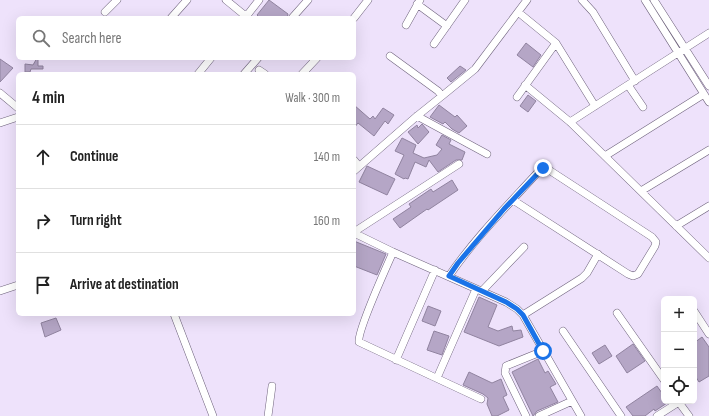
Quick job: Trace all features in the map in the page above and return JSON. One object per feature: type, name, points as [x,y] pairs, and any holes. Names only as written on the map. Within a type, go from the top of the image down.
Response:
[{"type":"street","points":[[105,12],[117,0]]},
{"type":"street","points":[[173,16],[187,0]]},
{"type":"street","points":[[226,0],[245,16]]},
{"type":"street","points":[[247,16],[260,0]]},
{"type":"street","points":[[294,16],[308,0]]},
{"type":"street","points":[[356,16],[368,0]]},
{"type":"street","points":[[434,44],[465,0]]},
{"type":"street","points":[[357,168],[417,116],[475,69],[527,0]]},
{"type":"street","points":[[582,0],[593,12],[632,83],[642,107]]},
{"type":"street","points":[[645,0],[709,102]]},
{"type":"street","points":[[654,0],[709,86]]},
{"type":"street","points":[[406,25],[419,2],[447,26]]},
{"type":"street","points":[[518,12],[556,43],[595,106]]},
{"type":"street","points":[[570,122],[709,33]]},
{"type":"street","points":[[517,97],[556,43]]},
{"type":"street","points":[[390,56],[438,91],[442,96]]},
{"type":"street","points":[[200,72],[210,60]]},
{"type":"street","points":[[246,72],[256,60]]},
{"type":"street","points":[[304,72],[314,60]]},
{"type":"street","points":[[259,70],[262,72]]},
{"type":"street","points":[[525,85],[570,122],[709,258]]},
{"type":"street","points":[[0,93],[16,106]]},
{"type":"street","points":[[605,156],[704,94]]},
{"type":"street","points":[[417,116],[487,154]]},
{"type":"street","points":[[0,123],[16,118]]},
{"type":"street","points":[[641,191],[709,150]]},
{"type":"street","points":[[356,231],[459,164]]},
{"type":"street","points":[[449,276],[466,253],[512,200],[543,168],[546,168],[652,237],[656,242],[656,246],[638,274],[633,276],[512,200]]},
{"type":"street","points":[[676,226],[709,206]]},
{"type":"street","points":[[356,233],[393,252],[506,302],[517,309],[523,315],[581,416]]},
{"type":"street","points":[[437,378],[479,290],[524,247]]},
{"type":"street","points":[[393,252],[358,339],[361,344],[481,399]]},
{"type":"street","points":[[523,315],[582,278],[587,273],[598,254]]},
{"type":"street","points":[[396,360],[434,270]]},
{"type":"street","points":[[0,291],[16,285]]},
{"type":"street","points":[[618,313],[661,376]]},
{"type":"street","points":[[697,315],[708,330]]},
{"type":"street","points":[[175,316],[213,416]]},
{"type":"street","points":[[563,331],[621,416]]},
{"type":"street","points":[[526,416],[505,373],[506,366],[543,351]]},
{"type":"street","points":[[268,416],[272,386]]},
{"type":"street","points":[[539,416],[572,401]]},
{"type":"street","points":[[657,416],[675,404]]},
{"type":"street","points":[[679,404],[688,416]]},
{"type":"building","points":[[269,0],[288,14],[288,16],[257,15]]},
{"type":"building","points":[[526,43],[541,55],[533,67],[517,55]]},
{"type":"building","points":[[0,59],[13,68],[0,82]]},
{"type":"building","points":[[36,60],[38,60],[38,66],[43,66],[43,69],[31,69],[30,72],[25,72],[25,64],[33,65]]},
{"type":"building","points":[[460,66],[466,70],[451,82],[447,78]]},
{"type":"building","points":[[528,95],[536,101],[528,112],[520,106]]},
{"type":"building","points":[[439,105],[455,117],[457,115],[467,126],[459,133],[445,122],[443,124],[430,117]]},
{"type":"building","points":[[356,107],[370,119],[373,116],[375,119],[383,108],[394,115],[388,124],[385,121],[374,136],[358,123],[356,126]]},
{"type":"building","points":[[422,124],[429,132],[418,144],[408,132],[417,125],[418,128]]},
{"type":"building","points":[[442,135],[451,140],[449,144],[465,152],[462,160],[456,160],[438,172],[429,160],[426,167],[415,162],[408,179],[404,179],[395,174],[404,155],[395,151],[402,138],[416,145],[413,153],[424,158],[437,155],[442,149],[436,145]]},
{"type":"building","points":[[367,166],[395,179],[387,195],[359,182]]},
{"type":"building","points":[[452,180],[458,190],[400,228],[393,219],[411,207],[409,204],[431,189],[433,192]]},
{"type":"building","points":[[356,242],[386,254],[377,275],[356,267]]},
{"type":"building","points":[[479,297],[497,305],[488,327],[498,331],[512,326],[513,331],[521,330],[523,337],[499,346],[464,332]]},
{"type":"building","points":[[428,306],[441,311],[435,326],[422,321]]},
{"type":"building","points":[[56,318],[61,330],[45,337],[41,323]]},
{"type":"building","points":[[434,331],[449,336],[442,355],[427,350]]},
{"type":"building","points":[[702,337],[709,347],[709,376],[699,382],[697,379],[697,341]]},
{"type":"building","points":[[633,344],[645,361],[627,373],[616,356]]},
{"type":"building","points":[[605,345],[612,356],[599,364],[592,353]]},
{"type":"building","points":[[538,359],[545,373],[548,371],[556,384],[550,387],[558,402],[537,411],[533,416],[512,372]]},
{"type":"building","points":[[469,372],[492,383],[501,379],[507,395],[503,397],[509,410],[497,416],[492,416],[487,404],[488,398],[483,394],[463,385]]},
{"type":"building","points":[[657,386],[661,392],[661,404],[666,404],[655,411],[654,409],[645,416],[633,416],[626,407]]},
{"type":"route","points":[[543,168],[504,209],[458,263],[449,276],[506,302],[517,309],[523,315],[543,351]]}]
